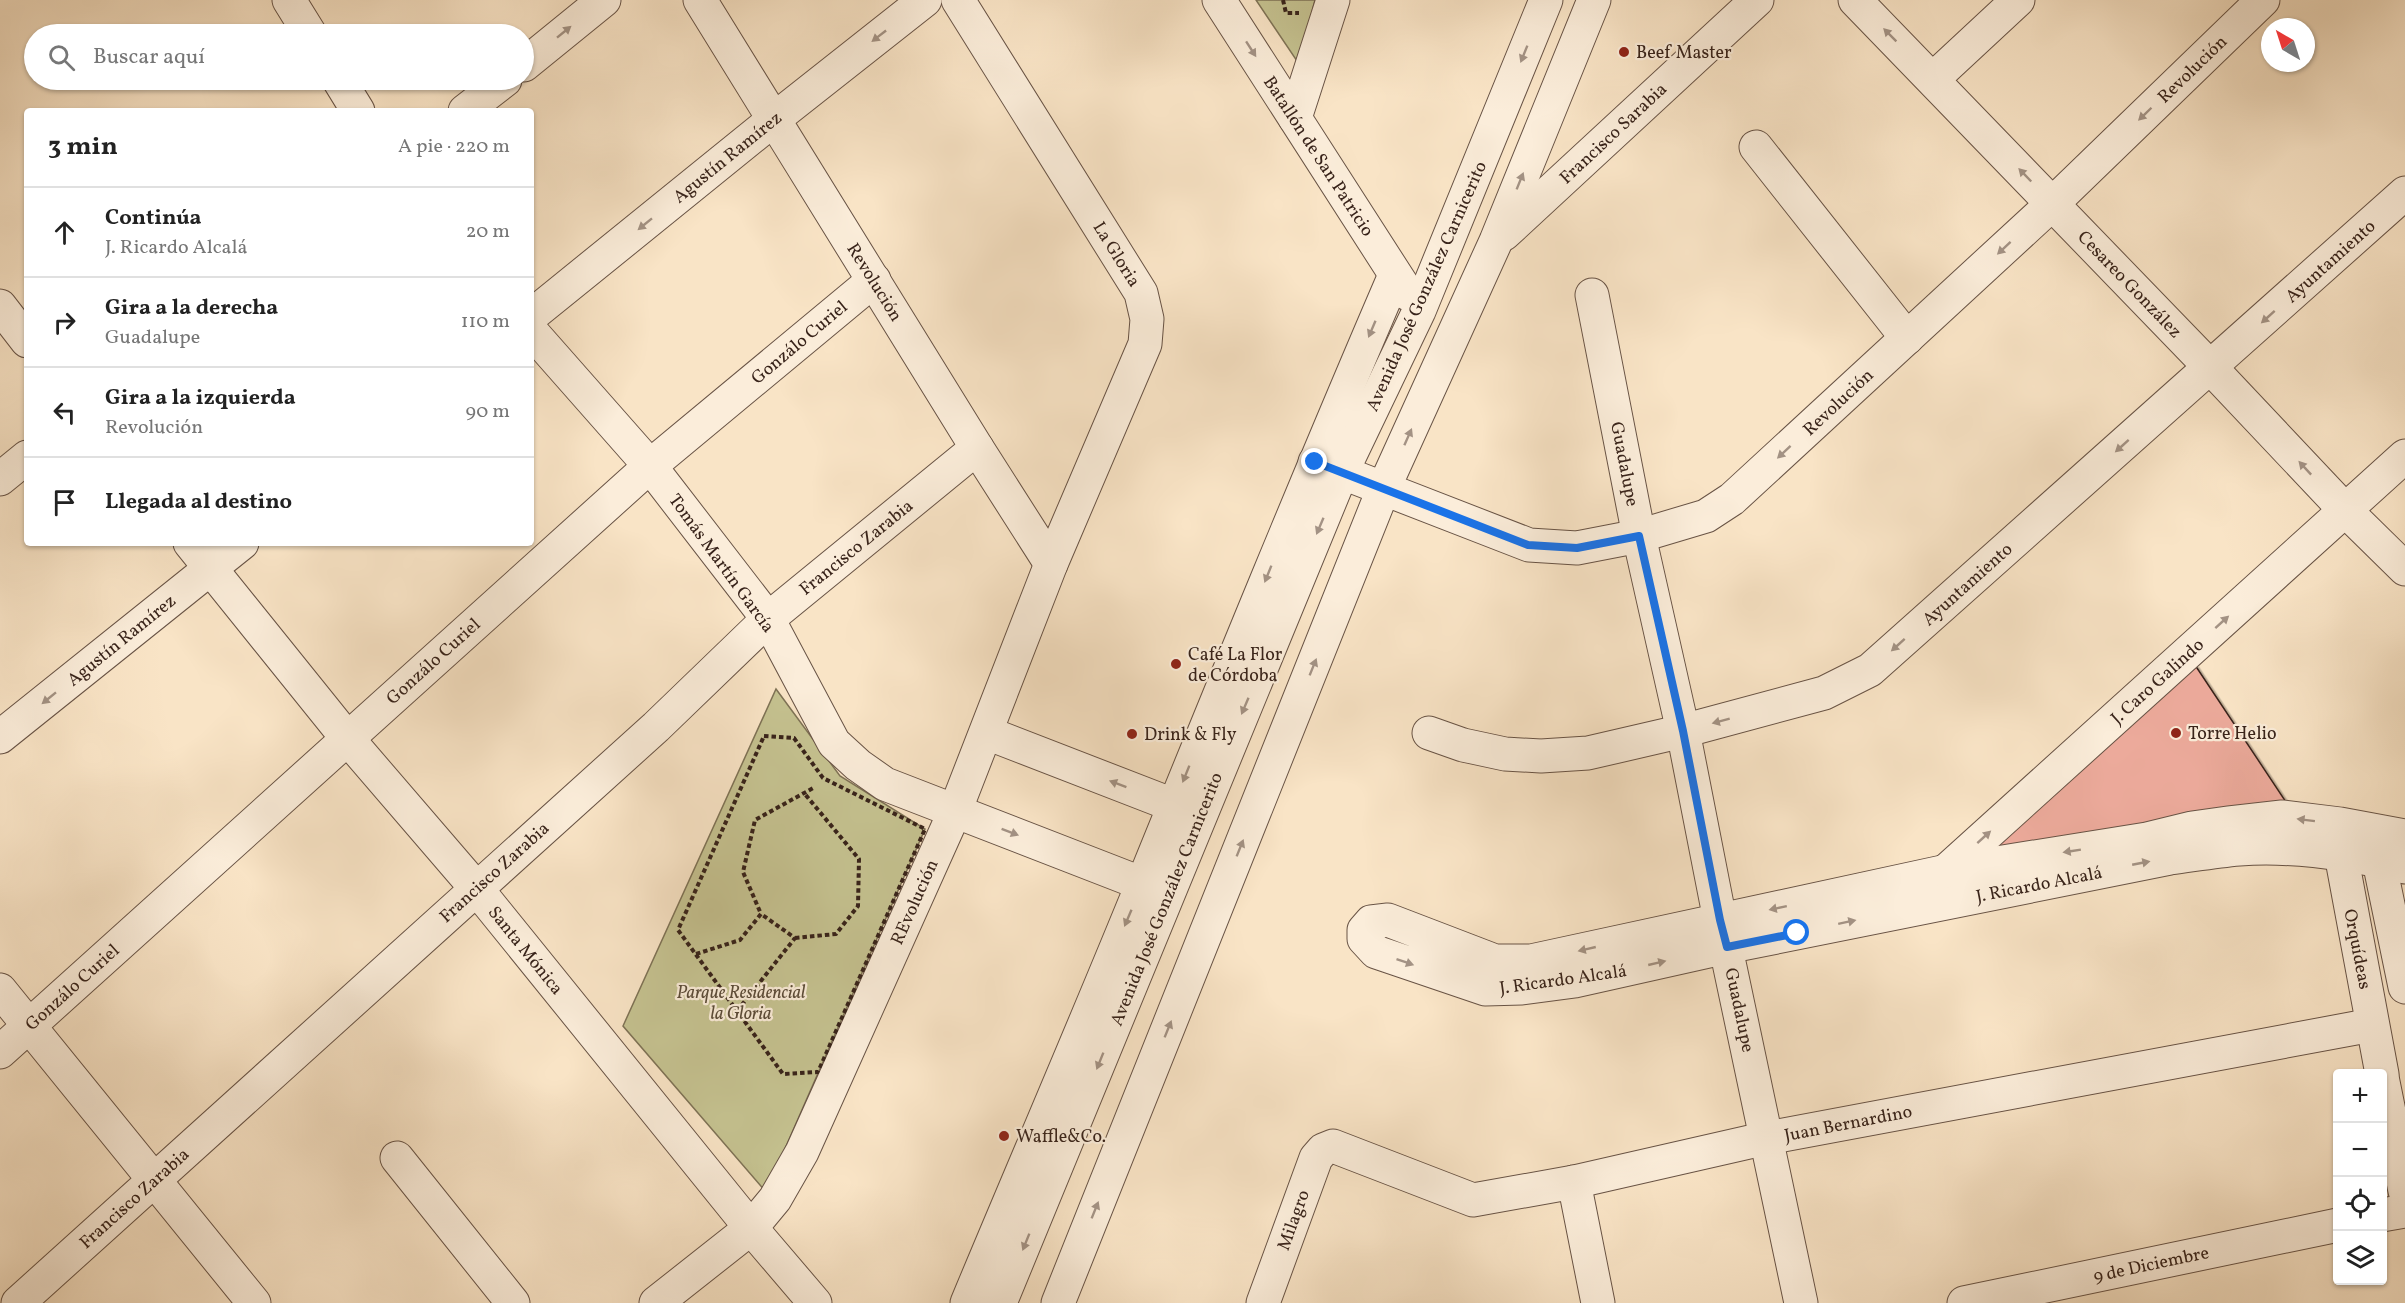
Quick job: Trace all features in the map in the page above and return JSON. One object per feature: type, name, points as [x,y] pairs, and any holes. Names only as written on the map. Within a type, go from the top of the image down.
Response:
[{"type":"street","points":[[289,0],[304,24]]},
{"type":"street","points":[[534,57],[604,0]]},
{"type":"street","name":"Revolución","points":[[700,0],[1051,564]]},
{"type":"street","name":"Agustín Ramírez","points":[[534,314],[925,0]]},
{"type":"street","name":"La Gloria","points":[[958,0],[1141,293],[1147,319],[1145,344],[1051,564]]},
{"type":"street","name":"Batallón de San Patricio","points":[[1219,0],[1419,311]]},
{"type":"street","points":[[1295,118],[1333,0]]},
{"type":"street","name":"Avenida José González Carnicerito","points":[[1000,1303],[1161,913],[1329,467],[1419,311],[1546,0]]},
{"type":"street","points":[[1058,1303],[1383,490],[1496,241],[1594,0]]},
{"type":"street","name":"Francisco Sarabia","points":[[1496,241],[1757,0]]},
{"type":"street","name":"Cesareo González","points":[[1855,0],[2345,510],[2405,569]]},
{"type":"street","points":[[1933,79],[2018,0]]},
{"type":"street","name":"Revolución","points":[[1329,467],[1528,545],[1577,548],[1639,536],[1706,516],[1732,499],[2052,204],[2263,0]]},
{"type":"street","points":[[345,90],[356,108]]},
{"type":"street","points":[[469,108],[492,90]]},
{"type":"street","points":[[1756,147],[1907,338]]},
{"type":"street","name":"Ayuntamiento","points":[[1429,733],[1463,745],[1505,754],[1541,756],[1588,753],[1683,731],[1824,693],[1870,670],[2405,193]]},
{"type":"street","points":[[967,1303],[1143,884],[1173,806],[1329,467],[1395,275]]},
{"type":"street","name":"Gonzálo Curiel","points":[[0,1052],[650,466],[874,280]]},
{"type":"street","name":"Guadalupe","points":[[1592,295],[1639,536],[1683,731],[1723,934],[1801,1303]]},
{"type":"street","points":[[0,306],[24,337]]},
{"type":"street","name":"Tomás Martín García","points":[[534,334],[650,466],[768,619],[834,743],[858,765],[885,784],[1143,884]]},
{"type":"street","name":"Francisco Zarabia","points":[[18,1303],[656,727],[768,619],[977,448]]},
{"type":"street","name":"J. Caro Galindo","points":[[1913,909],[1947,871],[2405,456]]},
{"type":"street","points":[[0,478],[24,459]]},
{"type":"street","name":"Santa Mónica","points":[[193,546],[347,738],[476,888],[751,1228],[815,1303]]},
{"type":"street","name":"Agustín Ramírez","points":[[0,737],[238,546]]},
{"type":"street","name":"REvolución","points":[[656,1303],[751,1228],[775,1199],[802,1152],[955,811],[1051,564]]},
{"type":"street","points":[[987,733],[1173,806]]},
{"type":"street","name":"J. Ricardo Alcalá","points":[[2340,839],[2296,849],[2240,849],[2170,858],[1913,909],[1723,934],[1531,961],[1495,961],[1388,920],[1371,922],[1364,930],[1364,939],[1376,952],[1485,989],[1522,988],[1575,981],[1723,934],[1947,871],[2147,839],[2192,828],[2282,817],[2340,839],[2392,849]]},
{"type":"street","name":"Orquídeas","points":[[2340,839],[2381,1069]]},
{"type":"street","points":[[2392,849],[2405,987]]},
{"type":"street","points":[[1143,884],[1161,913]]},
{"type":"street","points":[[0,990],[254,1303]]},
{"type":"street","name":"Juan Bernardino","points":[[1333,1146],[1473,1200],[1574,1182],[1767,1138],[2372,1025]]},
{"type":"street","name":"Orquídeas","points":[[2387,1100],[2405,1191]]},
{"type":"street","name":"Milagro","points":[[1263,1303],[1316,1158],[1323,1150],[1333,1146]]},
{"type":"street","points":[[397,1158],[513,1303]]},
{"type":"street","points":[[1574,1182],[1598,1303]]},
{"type":"street","points":[[2387,1214],[2405,1210]]},
{"type":"street","name":"9 de Diciembre","points":[[1964,1303],[2333,1226]]},
{"type":"path","points":[[764,736],[794,738],[823,778],[924,829],[818,1072],[783,1074],[737,1011],[678,930],[764,736]]},
{"type":"path","points":[[804,793],[859,859],[858,906],[836,934],[795,939],[761,914],[742,872],[755,820],[804,793],[815,787]]},
{"type":"path","points":[[696,954],[740,940],[761,914]]},
{"type":"path","points":[[737,1011],[795,939]]},
{"type":"green space","points":[[1256,0],[1315,0],[1299,64]]},
{"type":"green space","name":"Parque Residencial la Gloria","points":[[776,689],[840,776],[925,829],[766,1192],[623,1026]]},
{"type":"building","name":"Torre Helio","points":[[2193,662],[2288,805],[1959,864]]},
{"type":"place","name":"Beef Master","points":[[1624,52]]},
{"type":"place","name":"Café La Flor de Córdoba","points":[[1176,664]]},
{"type":"place","name":"Torre Helio","points":[[2176,733]]},
{"type":"place","name":"Drink & Fly","points":[[1132,734]]},
{"type":"place","name":"Waffle&Co.","points":[[1004,1136]]},
{"type":"route","points":[[1315,462],[1528,545],[1577,548],[1639,536],[1683,731],[1727,947],[1797,933]]}]
